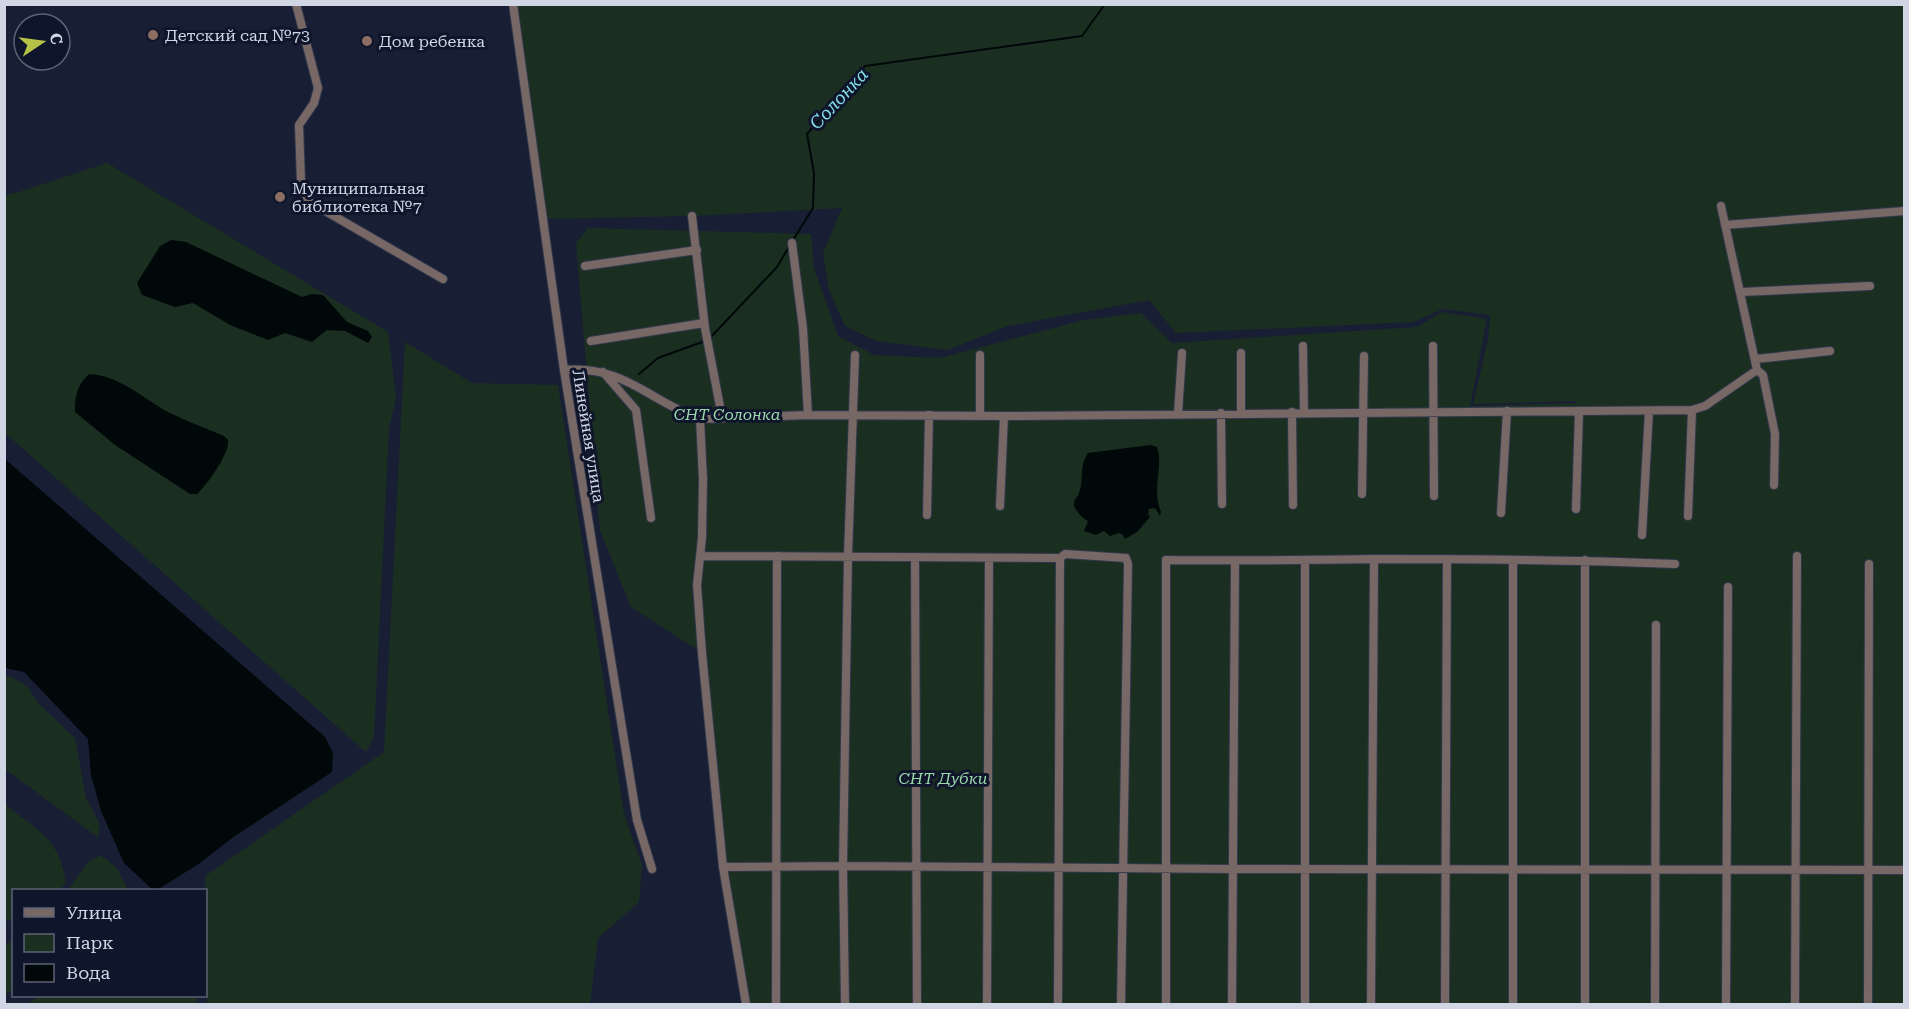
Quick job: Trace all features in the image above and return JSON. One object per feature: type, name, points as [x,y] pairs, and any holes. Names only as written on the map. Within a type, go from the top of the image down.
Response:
[{"type":"street","points":[[296,4],[318,88],[314,103],[299,125],[301,182],[308,201],[443,279]]},
{"type":"street","name":"Линейная улица","points":[[513,4],[564,370],[637,820],[652,869]]},
{"type":"street","points":[[1721,206],[1757,370],[1762,375],[1775,434],[1774,485]]},
{"type":"street","points":[[1725,225],[1905,211]]},
{"type":"street","points":[[692,216],[704,323],[722,417]]},
{"type":"street","points":[[792,243],[803,328],[808,415]]},
{"type":"street","points":[[585,266],[697,250]]},
{"type":"street","points":[[1741,292],[1870,286]]},
{"type":"street","points":[[591,341],[704,323]]},
{"type":"street","points":[[1303,346],[1304,412]]},
{"type":"street","points":[[1433,346],[1434,496]]},
{"type":"street","points":[[1756,359],[1830,351]]},
{"type":"street","points":[[1178,414],[1182,353]]},
{"type":"street","points":[[1241,413],[1242,353]]},
{"type":"street","points":[[844,1005],[843,866],[848,556],[855,355]]},
{"type":"street","points":[[980,355],[980,415]]},
{"type":"street","points":[[1362,494],[1364,356]]},
{"type":"street","points":[[564,370],[583,368],[602,371],[626,379],[700,418],[928,414],[1004,416],[1692,410],[1705,406],[1757,370]]},
{"type":"street","points":[[602,371],[636,410],[651,518]]},
{"type":"street","points":[[1688,516],[1692,410]]},
{"type":"street","points":[[1501,513],[1507,411]]},
{"type":"street","points":[[1642,535],[1649,411]]},
{"type":"street","points":[[1292,412],[1293,505]]},
{"type":"street","points":[[1576,509],[1579,412]]},
{"type":"street","points":[[1221,413],[1222,504]]},
{"type":"street","points":[[927,515],[928,414]]},
{"type":"street","points":[[1000,506],[1004,416]]},
{"type":"street","points":[[700,418],[703,479],[697,585],[702,653],[723,867],[746,1005]]},
{"type":"street","points":[[700,556],[1060,558],[1065,554],[1126,558],[1128,564],[1121,1005]]},
{"type":"street","points":[[776,1005],[777,556]]},
{"type":"street","points":[[1795,1005],[1797,556]]},
{"type":"street","points":[[915,558],[917,1005]]},
{"type":"street","points":[[987,1005],[989,558]]},
{"type":"street","points":[[1058,1005],[1060,558]]},
{"type":"street","points":[[1445,1005],[1447,559]]},
{"type":"street","points":[[1166,1005],[1166,560],[1586,560],[1675,564]]},
{"type":"street","points":[[1305,560],[1305,1005]]},
{"type":"street","points":[[1513,560],[1513,1005]]},
{"type":"street","points":[[1585,1005],[1586,560]]},
{"type":"street","points":[[1232,1005],[1235,561]]},
{"type":"street","points":[[1371,1005],[1374,562]]},
{"type":"street","points":[[1868,1005],[1869,564]]},
{"type":"street","points":[[1726,1005],[1728,587]]},
{"type":"street","points":[[1655,1005],[1656,625]]},
{"type":"street","points":[[723,867],[1905,870]]},
{"type":"green space","points":[[513,5],[1904,5],[1904,1004],[742,1004],[723,896],[723,867],[702,653],[631,607],[600,530],[576,243],[588,228],[811,234],[814,268],[838,336],[874,355],[940,358],[1084,320],[1141,313],[1172,343],[1417,327],[1442,312],[1487,319],[1470,406],[1576,403],[1575,401],[1473,404],[1488,340],[1490,315],[1443,309],[1413,322],[1176,333],[1149,300],[1008,326],[947,350],[876,341],[845,326],[829,290],[823,253],[842,208],[692,216],[543,219]]},
{"type":"green space","points":[[107,163],[388,332],[396,397],[389,429],[374,736],[366,752],[5,433],[5,195]]},
{"type":"green space","points":[[405,342],[472,383],[558,385],[624,814],[642,865],[639,902],[598,938],[590,1004],[207,1004],[205,876],[384,752]]},
{"type":"green space","points":[[5,677],[11,677],[27,686],[38,703],[75,738],[86,798],[99,822],[99,838],[5,769]]},
{"type":"green space","points":[[4,803],[52,844],[58,854],[66,883],[61,889],[12,889],[12,919],[5,922]]},
{"type":"green space","points":[[101,855],[117,868],[128,889],[69,889],[87,863]]},
{"type":"green space","points":[[12,940],[12,990],[5,995],[5,945]]},
{"type":"green space","points":[[38,997],[196,997],[197,1004],[27,1004]]},
{"type":"water","points":[[171,240],[186,242],[302,297],[311,294],[323,295],[347,322],[368,331],[372,337],[368,343],[345,331],[327,330],[312,342],[285,333],[268,340],[230,325],[193,303],[175,307],[142,295],[137,283],[160,246]]},
{"type":"water","points":[[89,374],[100,375],[121,383],[168,412],[224,436],[228,440],[222,460],[197,494],[190,494],[115,445],[75,412],[78,391]]},
{"type":"water","points":[[1150,445],[1157,447],[1159,455],[1157,495],[1160,516],[1155,508],[1149,509],[1150,517],[1137,532],[1125,539],[1119,533],[1110,536],[1104,531],[1096,535],[1084,531],[1088,521],[1079,514],[1074,504],[1080,490],[1083,464],[1088,453]]},
{"type":"water","points":[[5,459],[325,737],[333,753],[332,772],[232,838],[200,863],[159,889],[152,889],[124,863],[101,811],[91,775],[88,739],[24,672],[5,668]]},
{"type":"waterway","name":"Солонка","points":[[793,240],[813,208],[814,173],[807,134],[865,66],[1082,36],[1105,4]]},
{"type":"waterway","name":"Солонка","points":[[710,338],[777,267],[790,245]]},
{"type":"waterway","name":"Солонка","points":[[639,374],[658,358],[705,341]]},
{"type":"place","name":"Детский сад №73","points":[[153,35]]},
{"type":"place","name":"Дом ребенка","points":[[367,41]]},
{"type":"place","name":"Муниципальная библиотека №7","points":[[280,197]]},
{"type":"park label","name":"СНТ Солонка","points":[[727,414]]},
{"type":"park label","name":"СНТ Дубки","points":[[943,778]]}]
